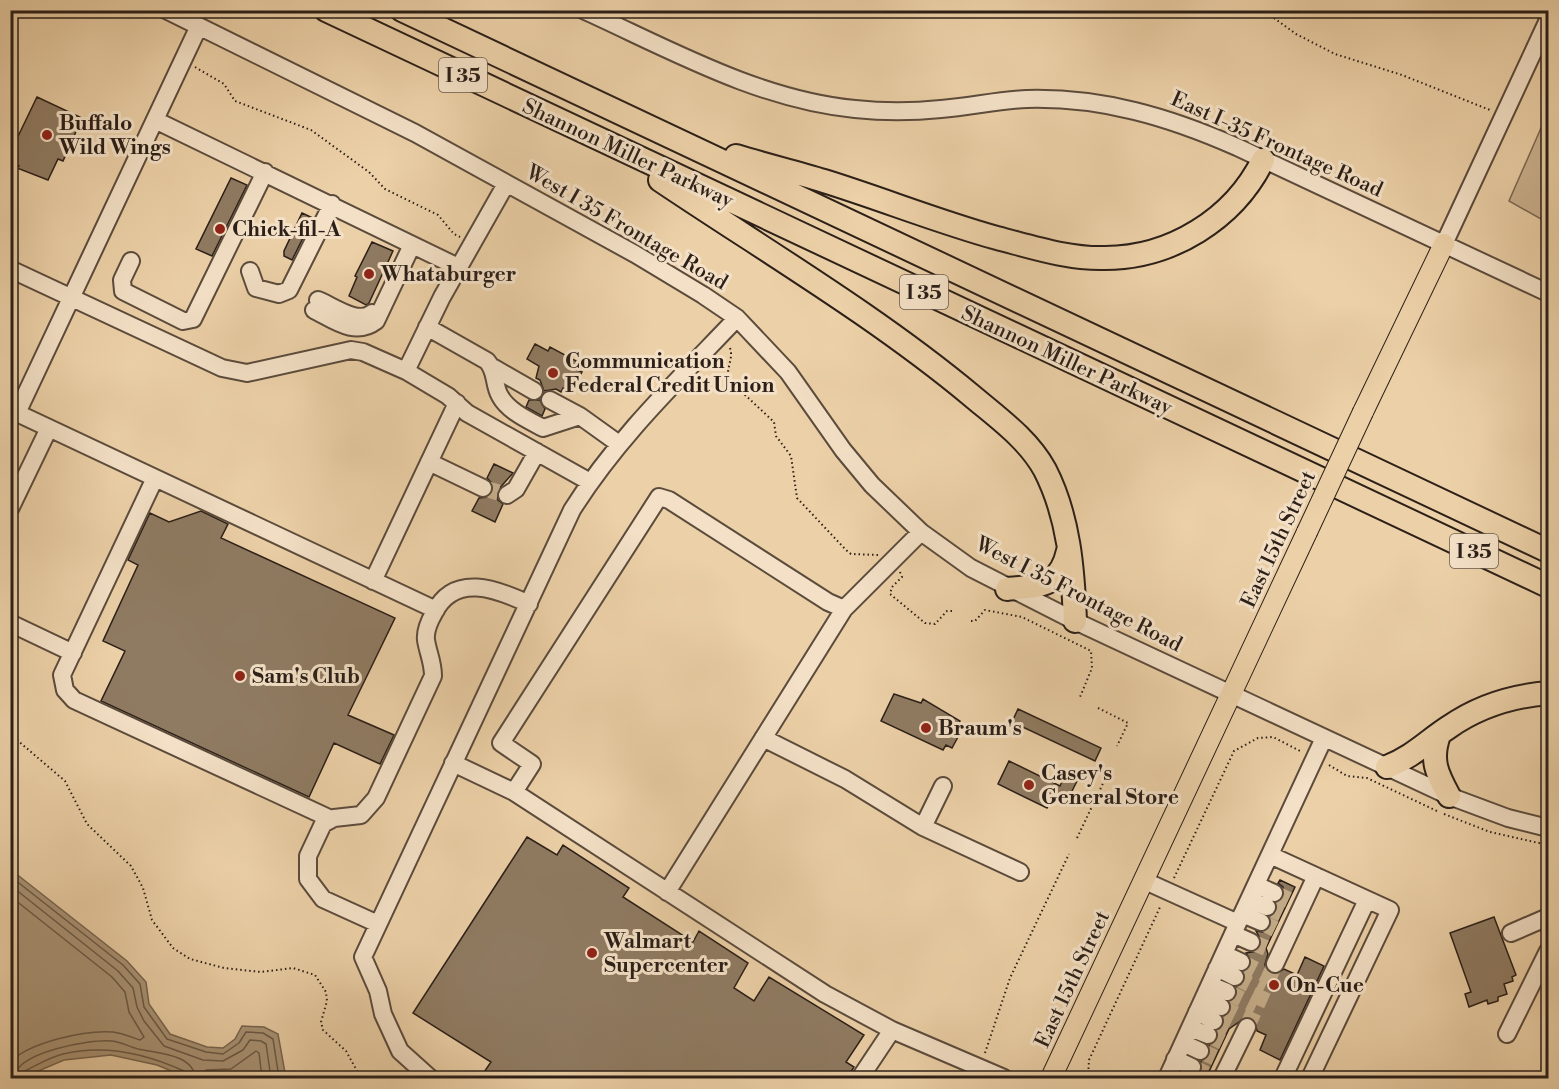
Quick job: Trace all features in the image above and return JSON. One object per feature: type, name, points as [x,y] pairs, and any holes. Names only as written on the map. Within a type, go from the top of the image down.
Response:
[{"type":"highway","name":"Shannon Miller Parkway","points":[[326,10],[1548,586]]},
{"type":"highway","name":"Shannon Miller Parkway","points":[[402,10],[1548,551]]},
{"type":"highway","points":[[600,139],[875,322],[943,372],[1029,447],[1044,469],[1064,520],[1069,546],[1075,621]]},
{"type":"highway","points":[[677,140],[823,180],[958,227],[1054,253],[1104,258],[1145,253],[1167,246],[1196,231],[1227,211],[1243,195],[1263,160]]},
{"type":"highway","points":[[1007,589],[1049,583],[1060,574],[1069,546]]},
{"type":"highway","points":[[1387,768],[1406,759],[1483,708],[1520,695],[1548,693]]},
{"type":"highway","points":[[1439,735],[1434,749],[1434,762],[1437,775],[1449,796]]},
{"type":"main road","name":"East 15th Street","points":[[1051,1078],[1444,244]]},
{"type":"street","name":"West I 35 Frontage Road","points":[[166,10],[415,133],[668,273],[737,318],[799,386],[843,450],[872,485],[921,532],[971,568],[1007,589],[1449,796],[1508,818],[1548,828]]},
{"type":"street","name":"East I-35 Frontage Road","points":[[583,10],[601,14],[764,89],[810,102],[853,109],[895,111],[1034,99],[1106,104],[1152,114],[1192,127],[1548,293]]},
{"type":"street","name":"East 15th Street","points":[[1444,244],[1548,20]]},
{"type":"street","points":[[199,26],[17,413],[435,610]]},
{"type":"street","points":[[155,120],[458,267]]},
{"type":"street","points":[[131,261],[122,280],[123,291],[183,321],[193,319],[265,172]]},
{"type":"street","points":[[406,371],[458,267],[506,184]]},
{"type":"street","points":[[250,271],[256,288],[279,294],[289,290],[332,204]]},
{"type":"street","points":[[316,305],[357,318],[368,317],[373,313],[409,243]]},
{"type":"street","points":[[10,269],[222,368],[247,373],[351,350],[363,352],[406,371],[457,403],[467,413],[590,482]]},
{"type":"street","points":[[430,1078],[400,1051],[383,1014],[378,991],[363,957],[572,510],[590,482],[636,423],[737,318]]},
{"type":"street","points":[[427,327],[534,392]]},
{"type":"street","points":[[494,368],[501,398],[514,411],[543,428],[580,416]]},
{"type":"street","points":[[550,400],[580,416],[619,444]]},
{"type":"street","points":[[373,580],[457,403]]},
{"type":"street","points":[[10,509],[49,428]]},
{"type":"street","points":[[507,495],[516,489],[537,452]]},
{"type":"street","points":[[429,462],[483,488]]},
{"type":"street","points":[[155,478],[62,675],[65,690],[74,700],[331,819]]},
{"type":"street","points":[[514,792],[532,764],[501,743],[659,497],[669,500],[828,602],[844,609]]},
{"type":"street","points":[[667,892],[844,609],[921,532]]},
{"type":"street","points":[[378,924],[323,899],[308,879],[308,856],[323,824],[331,819],[361,814],[376,798],[433,676],[432,656],[426,639],[435,610],[446,597],[458,589],[476,587],[498,589],[529,604]]},
{"type":"street","points":[[10,623],[73,653]]},
{"type":"street","points":[[764,738],[845,779],[923,827],[1020,872]]},
{"type":"street","points":[[1167,1078],[1324,738]]},
{"type":"street","points":[[453,763],[514,792],[825,994],[892,1030],[1004,1078]]},
{"type":"street","points":[[923,827],[943,786]]},
{"type":"street","points":[[1270,855],[1390,910],[1310,1078]]},
{"type":"street","points":[[1244,911],[1268,952],[1282,914],[1316,876]]},
{"type":"street","points":[[1145,881],[1244,911],[1282,914]]},
{"type":"street","points":[[1283,1078],[1367,900]]},
{"type":"street","points":[[1244,911],[1282,914]]},
{"type":"street","points":[[1511,933],[1548,917]]},
{"type":"street","points":[[1507,1034],[1548,951]]},
{"type":"street","points":[[1218,1071],[1229,1016],[1221,961]]},
{"type":"street","points":[[1203,999],[1229,1016]]},
{"type":"street","points":[[1203,999],[1229,1016]]},
{"type":"street","points":[[1186,1036],[1229,1016]]},
{"type":"street","points":[[860,1078],[892,1030]]},
{"type":"street","points":[[1186,1036],[1200,1051]]},
{"type":"street","points":[[1175,1059],[1192,1068]]},
{"type":"path","points":[[1263,10],[1296,34],[1335,54],[1402,75],[1503,116]]},
{"type":"path","points":[[193,66],[224,84],[236,101],[311,130],[369,172],[385,189],[438,215],[454,234],[460,237]]},
{"type":"path","points":[[730,348],[732,353],[727,370],[729,380],[774,422],[776,436],[791,456],[800,502],[851,554],[877,555],[883,558]]},
{"type":"path","points":[[899,571],[902,577],[892,587],[890,594],[918,615],[921,621],[935,624],[947,610],[954,611]]},
{"type":"path","points":[[971,621],[975,621],[985,610],[1014,614],[1091,651],[1092,668],[1080,697]]},
{"type":"path","points":[[1098,708],[1128,723],[1117,746]]},
{"type":"path","points":[[10,734],[65,781],[87,824],[131,866],[143,888],[152,920],[173,948],[190,958],[224,968],[261,972],[293,968],[315,975],[326,992],[327,1001],[321,1022],[323,1030],[346,1051],[362,1078]]},
{"type":"path","points":[[1175,875],[1234,751],[1258,738],[1273,737],[1305,753]]},
{"type":"path","points":[[1077,838],[1107,775]]},
{"type":"path","points":[[984,1055],[1010,978],[1069,854]]},
{"type":"path","points":[[1088,1078],[1092,1055],[1161,907]]},
{"type":"shaded area","points":[[1548,112],[1548,223],[1509,201]]},
{"type":"water","points":[[10,869],[127,961],[146,982],[149,1004],[170,1034],[207,1047],[223,1048],[235,1039],[242,1026],[264,1027],[278,1034],[286,1078],[188,1078],[157,1065],[111,1055],[64,1060],[22,1078],[11,1078]]},
{"type":"building","name":"Buffalo Wild Wings","points":[[37,97],[82,118],[63,161],[58,159],[48,180],[17,168],[19,166],[10,162],[10,153]]},
{"type":"building","name":"Chick-fil-A","points":[[231,178],[247,185],[212,256],[196,249]]},
{"type":"building","points":[[302,213],[313,218],[292,260],[284,256],[284,251]]},
{"type":"building","name":"Whataburger","points":[[372,242],[393,251],[366,305],[349,296],[357,277],[355,276]]},
{"type":"building","points":[[535,344],[548,351],[550,347],[580,363],[577,370],[582,372],[575,385],[569,383],[566,390],[563,388],[561,392],[556,389],[544,391],[540,380],[536,378],[539,366],[527,359]]},
{"type":"building","points":[[529,400],[540,400],[545,409],[542,416],[526,407]]},
{"type":"building","points":[[494,464],[513,473],[497,491],[498,500],[503,504],[495,522],[472,511],[479,498],[488,497],[493,492],[492,483],[487,478]]},
{"type":"building","name":"Sam's Club","points":[[201,511],[228,524],[221,538],[395,618],[348,715],[394,735],[380,764],[334,743],[309,797],[101,701],[125,651],[103,641],[138,565],[128,560],[150,513],[169,522]]},
{"type":"building","name":"Braum's","points":[[894,694],[921,703],[923,699],[960,721],[953,735],[958,737],[952,748],[946,745],[943,750],[881,721]]},
{"type":"building","name":"Casey's General Store","points":[[1018,709],[1101,748],[1095,761],[1012,722]]},
{"type":"building","name":"Casey's General Store","points":[[1009,761],[1060,786],[1065,775],[1077,781],[1065,805],[1052,799],[1047,808],[998,784]]},
{"type":"building","name":"Walmart Supercenter","points":[[527,837],[557,855],[563,845],[629,888],[623,897],[693,942],[699,931],[748,963],[734,988],[754,1001],[769,977],[864,1035],[846,1062],[854,1067],[847,1078],[480,1078],[491,1062],[413,1013]]},
{"type":"building","name":"On-Cue","points":[[1280,880],[1295,887],[1266,948],[1268,954],[1266,970],[1275,974],[1284,969],[1297,975],[1305,957],[1324,966],[1280,1060],[1260,1050],[1266,1035],[1257,1031],[1255,1021],[1246,1017],[1229,1029],[1206,1078],[1187,1078],[1201,1072],[1201,1061],[1210,1055],[1209,1045],[1218,1039],[1217,1031],[1223,1025],[1223,1017],[1231,1011],[1230,1002],[1237,995],[1236,987],[1244,982],[1244,972],[1251,966],[1246,953],[1257,951],[1261,946],[1261,940],[1256,931],[1263,932],[1270,927],[1270,917],[1276,911],[1276,903],[1284,897],[1283,887],[1278,883]]},
{"type":"building","points":[[1494,917],[1516,975],[1512,977],[1513,981],[1504,984],[1507,994],[1498,997],[1498,1001],[1488,1004],[1487,1000],[1469,1007],[1465,994],[1471,992],[1450,933]]},
{"type":"tunnel","points":[[483,488],[507,495]]},
{"type":"tunnel","points":[[1274,893],[1289,900]]},
{"type":"tunnel","points":[[1267,907],[1282,914]]},
{"type":"tunnel","points":[[1261,922],[1275,929]]},
{"type":"tunnel","points":[[1251,942],[1266,948]]},
{"type":"tunnel","points":[[1241,962],[1270,977]]},
{"type":"tunnel","points":[[1247,1027],[1275,964]]},
{"type":"tunnel","points":[[1235,977],[1263,991]]},
{"type":"tunnel","points":[[1227,992],[1256,1006]]},
{"type":"tunnel","points":[[1221,1007],[1249,1021]]},
{"type":"tunnel","points":[[1214,1021],[1229,1029]]},
{"type":"tunnel","points":[[1208,1035],[1223,1042]]},
{"type":"tunnel","points":[[1200,1051],[1216,1058]]},
{"type":"tunnel","points":[[1192,1067],[1208,1075]]},
{"type":"place","name":"Buffalo Wild Wings","points":[[47,135]]},
{"type":"place","name":"Chick-fil-A","points":[[220,229]]},
{"type":"place","name":"Whataburger","points":[[369,274]]},
{"type":"place","name":"Communication Federal Credit Union","points":[[553,373]]},
{"type":"place","name":"Sam's Club","points":[[240,676]]},
{"type":"place","name":"Braum's","points":[[926,728]]},
{"type":"place","name":"Casey's General Store","points":[[1029,785]]},
{"type":"place","name":"Walmart Supercenter","points":[[592,953]]},
{"type":"place","name":"On-Cue","points":[[1274,985]]}]
